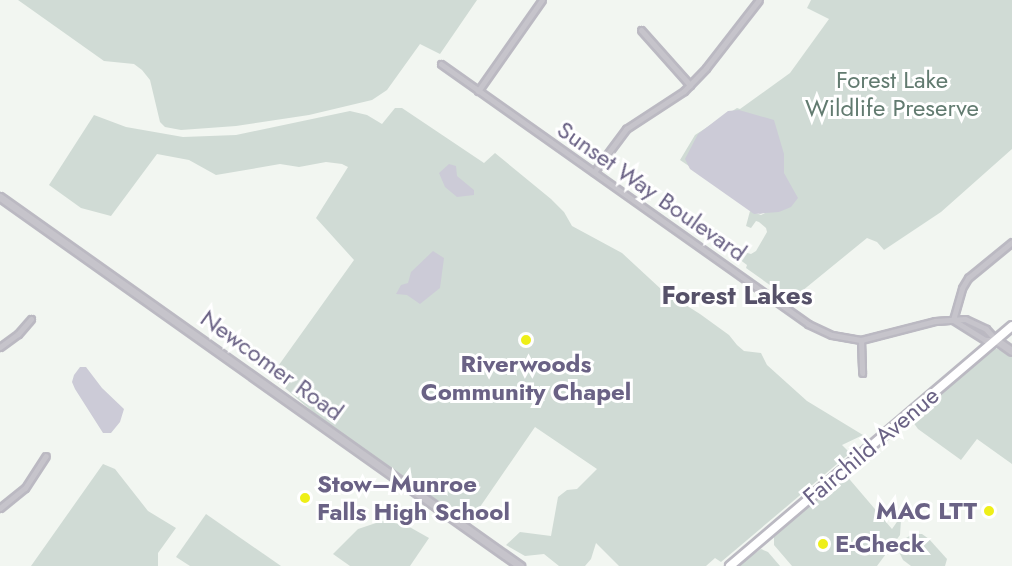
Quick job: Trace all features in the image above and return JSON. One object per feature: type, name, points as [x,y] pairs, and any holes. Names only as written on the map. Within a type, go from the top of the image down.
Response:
[{"type":"main road","name":"Fairchild Avenue","points":[[730,566],[1012,326]]},
{"type":"street","points":[[478,91],[542,0]]},
{"type":"street","points":[[594,172],[626,129],[690,85],[714,59],[759,0]]},
{"type":"street","points":[[641,30],[690,85]]},
{"type":"street","name":"Sunset Way Boulevard","points":[[441,64],[808,324],[832,335],[861,340],[935,321],[953,320]]},
{"type":"street","name":"Newcomer Road","points":[[0,197],[520,566]]},
{"type":"street","points":[[1012,242],[968,278],[962,288],[953,320],[960,327],[985,340],[996,340],[1012,351]]},
{"type":"street","points":[[0,347],[18,334],[31,319]]},
{"type":"street","points":[[861,340],[862,373]]},
{"type":"street","points":[[0,508],[25,488],[46,456]]},
{"type":"green space","points":[[18,0],[477,0],[440,54],[420,44],[387,90],[372,100],[309,115],[236,126],[181,130],[165,127],[160,122],[150,80],[142,70],[134,64],[104,61]]},
{"type":"green space","name":"Forest Lake Wildlife Preserve","points":[[811,0],[1012,0],[1012,149],[941,212],[884,250],[877,242],[867,238],[791,300],[746,268],[747,265],[739,259],[744,252],[751,254],[756,251],[767,232],[766,228],[756,221],[751,228],[746,226],[750,211],[761,215],[769,211],[779,212],[783,204],[760,214],[680,160],[695,135],[737,108],[740,109],[790,73],[829,19],[807,8]]},
{"type":"green space","points":[[395,108],[402,108],[484,163],[495,153],[551,199],[564,212],[572,226],[622,253],[662,290],[729,335],[744,351],[761,353],[767,365],[807,401],[863,435],[842,445],[850,453],[721,562],[715,558],[706,566],[619,566],[596,543],[591,559],[585,566],[559,566],[544,554],[525,556],[506,545],[520,532],[551,536],[558,497],[567,490],[577,489],[597,469],[535,427],[482,504],[470,520],[465,522],[314,413],[271,376],[354,260],[316,218],[348,167],[326,162],[299,167],[280,164],[216,175],[189,160],[157,154],[111,216],[81,208],[49,185],[94,115],[126,127],[183,137],[236,135],[350,111],[367,115],[382,124]]},
{"type":"green space","points":[[995,348],[1012,355],[1012,464],[977,439],[961,460],[918,429],[910,418]]},
{"type":"green space","points":[[103,464],[115,469],[148,511],[176,528],[158,553],[158,566],[31,566]]},
{"type":"green space","points":[[845,474],[892,529],[899,519],[901,520],[900,535],[877,566],[792,566],[774,545],[774,537]]},
{"type":"green space","points":[[206,514],[281,566],[190,566],[176,557]]},
{"type":"green space","points":[[382,521],[406,525],[429,538],[410,566],[350,566],[333,554],[358,529]]},
{"type":"green space","points":[[913,534],[922,534],[929,539],[947,559],[945,566],[911,566],[903,560],[899,552],[901,546],[906,538]]},
{"type":"green space","points":[[761,549],[768,552],[780,566],[736,566]]},
{"type":"shaded area","points":[[739,110],[774,120],[784,154],[784,173],[798,198],[791,207],[779,212],[754,214],[690,169],[685,159],[698,134],[728,111]]},
{"type":"shaded area","points":[[449,164],[456,166],[457,176],[474,190],[474,195],[457,197],[445,187],[439,173]]},
{"type":"shaded area","points":[[433,251],[444,258],[440,288],[420,304],[407,295],[396,294],[401,285],[408,283],[411,272]]},
{"type":"shaded area","points":[[80,367],[86,367],[102,388],[124,409],[120,422],[111,433],[103,433],[75,389],[72,382]]},
{"type":"place","name":"Riverwoods Community Chapel","points":[[526,340]]},
{"type":"place","name":"Stow–Munroe Falls High School","points":[[305,498]]},
{"type":"place","name":"MAC LTT","points":[[989,511]]},
{"type":"place","name":"E-Check","points":[[823,544]]},
{"type":"district","name":"Forest Lakes","points":[[737,296]]}]
